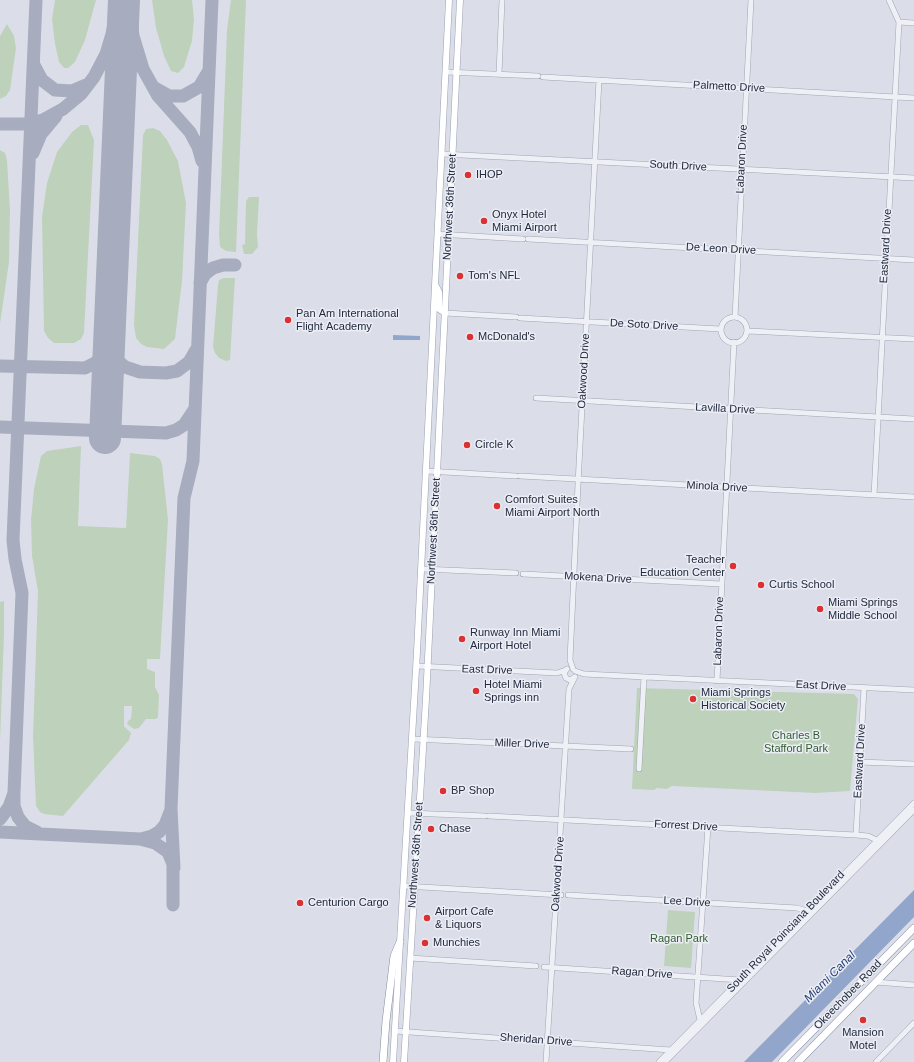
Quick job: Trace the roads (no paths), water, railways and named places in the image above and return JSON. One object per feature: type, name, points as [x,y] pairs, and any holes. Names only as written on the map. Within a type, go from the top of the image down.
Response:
[{"type":"highway","name":"Okeechobee Road","points":[[782,1062],[914,928]]},
{"type":"highway","points":[[383,1062],[386,1021],[394,956],[401,939]]},
{"type":"highway","name":"Okeechobee Road","points":[[797,1062],[914,943]]},
{"type":"main road","name":"Northwest 36th Street","points":[[393,1062],[417,666],[449,0]]},
{"type":"main road","name":"Northwest 36th Street","points":[[404,1062],[427,667],[460,0]]},
{"type":"main road","points":[[435,285],[439,292],[439,309],[445,313]]},
{"type":"main road","points":[[431,375],[442,376]]},
{"type":"main road","points":[[401,939],[402,949],[405,955],[410,958]]},
{"type":"street","points":[[499,74],[502,0]]},
{"type":"street","name":"Labaron Drive","points":[[735,317],[751,0]]},
{"type":"street","name":"Eastward Drive","points":[[874,495],[885,259],[899,22],[889,0]]},
{"type":"street","points":[[899,22],[914,23]]},
{"type":"street","name":"Palmetto Drive","points":[[446,72],[541,76],[914,98]]},
{"type":"street","name":"Oakwood Drive","points":[[570,670],[578,479],[599,80]]},
{"type":"street","name":"South Drive","points":[[442,154],[914,178]]},
{"type":"street","name":"De Leon Drive","points":[[438,234],[914,260]]},
{"type":"street","name":"De Soto Drive","points":[[445,313],[720,330]]},
{"type":"street","points":[[735,317],[744,321],[748,330],[743,339],[734,342],[723,337],[720,330],[725,320],[735,317]]},
{"type":"street","points":[[748,330],[914,339]]},
{"type":"street","name":"Labaron Drive","points":[[717,681],[734,342]]},
{"type":"street","name":"Lavilla Drive","points":[[536,398],[914,419]]},
{"type":"street","name":"Minola Drive","points":[[426,471],[914,498]]},
{"type":"street","points":[[422,569],[516,573]]},
{"type":"street","name":"Mokena Drive","points":[[523,574],[721,584]]},
{"type":"street","name":"East Drive","points":[[417,666],[557,673],[570,670],[583,674],[914,690]]},
{"type":"street","points":[[570,670],[574,678],[566,678],[570,670]]},
{"type":"street","name":"East Drive","points":[[557,673],[566,678]]},
{"type":"street","name":"East Drive","points":[[574,678],[583,674]]},
{"type":"street","points":[[639,769],[644,677]]},
{"type":"street","name":"Oakwood Drive","points":[[546,1062],[551,967],[559,895],[561,820],[569,687],[566,678]]},
{"type":"street","name":"Oakwood Drive","points":[[569,687],[574,678]]},
{"type":"street","name":"Eastward Drive","points":[[856,835],[864,688]]},
{"type":"street","name":"Miller Drive","points":[[413,739],[631,749]]},
{"type":"street","points":[[859,762],[914,764]]},
{"type":"street","name":"South Royal Poinciana Boulevard","points":[[659,1062],[674,1051],[879,841],[914,803]]},
{"type":"street","name":"South Royal Poinciana Boulevard","points":[[665,1062],[700,1020],[807,911],[879,841],[914,810]]},
{"type":"street","name":"Forrest Drive","points":[[408,813],[856,835],[868,836],[879,841]]},
{"type":"street","points":[[700,1020],[696,1003],[708,827]]},
{"type":"street","points":[[404,886],[559,895]]},
{"type":"street","name":"Lee Drive","points":[[568,895],[797,908],[807,911]]},
{"type":"street","points":[[410,958],[536,966]]},
{"type":"street","name":"Ragan Drive","points":[[544,967],[740,980]]},
{"type":"street","points":[[875,982],[914,985]]},
{"type":"street","points":[[876,1062],[914,1023]]},
{"type":"street","name":"Sheridan Drive","points":[[395,1032],[547,1041],[674,1051]]},
{"type":"water","points":[[393,335],[420,336],[420,340],[393,340]]},
{"type":"water","name":"Miami Canal","points":[[914,890],[914,917],[772,1062],[744,1062]]},
{"type":"place","name":"IHOP","points":[[468,175]]},
{"type":"place","name":"Onyx Hotel Miami Airport","points":[[484,221]]},
{"type":"place","name":"Tom's NFL","points":[[460,276]]},
{"type":"place","name":"Pan Am International Flight Academy","points":[[288,320]]},
{"type":"place","name":"McDonald's","points":[[470,337]]},
{"type":"place","name":"Circle K","points":[[467,445]]},
{"type":"place","name":"Comfort Suites Miami Airport North","points":[[497,506]]},
{"type":"place","name":"Teacher Education Center","points":[[733,566]]},
{"type":"place","name":"Curtis School","points":[[761,585]]},
{"type":"place","name":"Miami Springs Middle School","points":[[820,609]]},
{"type":"place","name":"Runway Inn Miami Airport Hotel","points":[[462,639]]},
{"type":"place","name":"Hotel Miami Springs inn","points":[[476,691]]},
{"type":"place","name":"Miami Springs Historical Society","points":[[693,699]]},
{"type":"place","name":"BP Shop","points":[[443,791]]},
{"type":"place","name":"Chase","points":[[431,829]]},
{"type":"place","name":"Centurion Cargo","points":[[300,903]]},
{"type":"place","name":"Airport Cafe & Liquors","points":[[427,918]]},
{"type":"place","name":"Munchies","points":[[425,943]]},
{"type":"place","name":"Mansion Motel","points":[[863,1020]]},
{"type":"park label","name":"Charles B Stafford Park","points":[[796,742]]},
{"type":"park label","name":"Ragan Park","points":[[679,939]]}]
